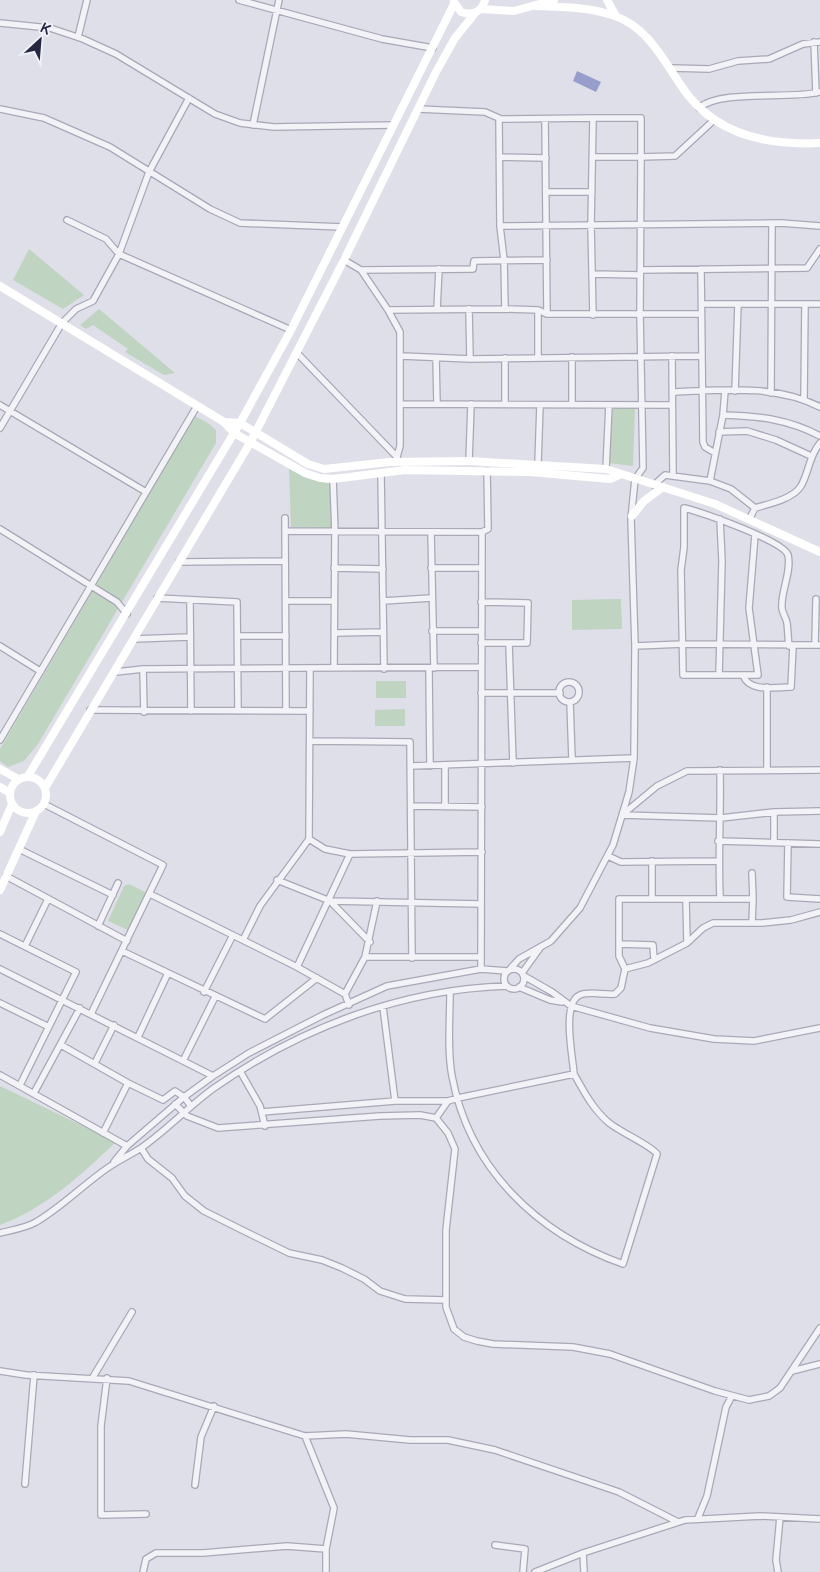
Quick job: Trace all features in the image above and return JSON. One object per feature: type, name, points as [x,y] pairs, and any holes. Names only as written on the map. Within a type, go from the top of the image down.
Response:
[{"type":"street","points":[[78,37],[87,0]]},
{"type":"street","points":[[240,0],[382,39],[433,48]]},
{"type":"street","points":[[253,125],[279,0]]},
{"type":"street","points":[[45,788],[90,710],[116,672],[157,598],[256,433],[455,38],[479,11],[485,0]]},
{"type":"street","points":[[28,776],[240,423],[291,330],[392,125],[433,48],[454,2],[466,14],[479,11],[514,11],[554,0]]},
{"type":"street","points":[[607,0],[616,16]]},
{"type":"street","points":[[536,6],[572,4],[616,16],[645,36],[672,68],[679,84],[699,108],[732,131],[759,139],[792,143],[820,143]]},
{"type":"street","points":[[0,23],[50,28],[78,37],[116,54],[215,114],[240,123],[274,128],[392,125]]},
{"type":"street","points":[[672,68],[709,69],[738,61],[770,60],[803,44],[817,42],[818,93],[716,99],[699,108]]},
{"type":"street","points":[[0,428],[62,324],[76,309],[92,301],[119,254],[149,172],[189,98]]},
{"type":"street","points":[[0,109],[44,118],[110,147],[210,209],[240,223],[342,227]]},
{"type":"street","points":[[418,109],[485,112],[499,119],[641,118],[642,226],[640,314],[643,468],[635,479],[632,516],[635,646],[634,758],[629,792],[608,856],[580,908],[564,929],[540,948],[518,960],[509,970],[504,981],[507,986]]},
{"type":"street","points":[[545,118],[547,314]]},
{"type":"street","points":[[593,118],[591,226],[593,315]]},
{"type":"street","points":[[499,119],[500,226],[504,260],[505,309]]},
{"type":"street","points":[[592,157],[675,156],[714,120]]},
{"type":"street","points":[[500,157],[546,158]]},
{"type":"street","points":[[546,192],[592,192]]},
{"type":"street","points":[[67,220],[106,240],[119,254],[291,330]]},
{"type":"street","points":[[500,226],[642,226],[772,223],[820,226]]},
{"type":"street","points":[[771,393],[772,223]]},
{"type":"street","points":[[592,274],[701,269],[807,268],[820,249]]},
{"type":"street","points":[[344,260],[361,270],[388,310],[400,332],[402,356],[401,404],[400,446],[397,459]]},
{"type":"street","points":[[361,270],[473,268],[474,261],[547,260]]},
{"type":"street","points":[[437,309],[439,269]]},
{"type":"street","points":[[701,269],[702,304],[700,314],[703,442],[705,447],[715,453]]},
{"type":"street","points":[[0,286],[224,422],[234,433],[305,473],[333,479],[405,470],[487,471],[610,479],[619,475]]},
{"type":"street","points":[[702,304],[820,304]]},
{"type":"street","points":[[735,391],[738,304]]},
{"type":"street","points":[[804,398],[805,304]]},
{"type":"street","points":[[469,309],[470,359]]},
{"type":"street","points":[[388,310],[505,309],[538,310],[547,314],[700,314]]},
{"type":"street","points":[[538,310],[538,357]]},
{"type":"street","points":[[297,353],[397,459]]},
{"type":"street","points":[[402,356],[470,359],[701,356]]},
{"type":"street","points":[[672,356],[673,475]]},
{"type":"street","points":[[572,357],[572,404]]},
{"type":"street","points":[[436,358],[437,404]]},
{"type":"street","points":[[505,358],[505,404]]},
{"type":"street","points":[[710,481],[723,415],[725,391]]},
{"type":"street","points":[[672,392],[735,391],[771,393],[804,398],[820,407]]},
{"type":"street","points":[[401,404],[672,405]]},
{"type":"street","points":[[469,461],[471,404]]},
{"type":"street","points":[[0,405],[146,492]]},
{"type":"street","points":[[538,463],[540,405]]},
{"type":"street","points":[[606,469],[609,405]]},
{"type":"street","points":[[0,740],[197,406]]},
{"type":"street","points":[[723,415],[784,420],[820,436]]},
{"type":"street","points":[[224,422],[240,423],[308,464],[318,468],[336,469],[397,459],[538,463],[606,469],[619,475],[686,493],[750,518],[820,552]]},
{"type":"street","points":[[719,432],[747,431],[776,440],[810,456]]},
{"type":"street","points":[[750,518],[755,508],[797,491],[804,477],[810,456],[820,443]]},
{"type":"street","points":[[285,532],[482,532],[488,529],[487,471]]},
{"type":"street","points":[[381,473],[384,533],[384,669]]},
{"type":"street","points":[[654,485],[665,475],[710,481],[732,489],[755,508]]},
{"type":"street","points":[[333,479],[335,532],[334,668]]},
{"type":"street","points":[[632,516],[644,501],[663,487]]},
{"type":"street","points":[[743,675],[745,680],[752,686],[791,687],[791,646],[782,609],[788,556],[771,540],[720,519],[684,508],[684,547],[681,570],[683,674],[758,675],[749,608],[755,535]]},
{"type":"street","points":[[285,518],[286,711]]},
{"type":"street","points":[[719,675],[722,561],[720,519]]},
{"type":"street","points":[[0,529],[117,602],[127,614]]},
{"type":"street","points":[[771,540],[776,531]]},
{"type":"street","points":[[430,766],[431,532]]},
{"type":"street","points":[[481,969],[482,532]]},
{"type":"street","points":[[179,562],[284,561]]},
{"type":"street","points":[[334,568],[383,569]]},
{"type":"street","points":[[431,568],[482,568]]},
{"type":"street","points":[[157,598],[237,602],[238,711]]},
{"type":"street","points":[[383,602],[431,598]]},
{"type":"street","points":[[635,646],[719,643],[753,646],[818,645],[816,599]]},
{"type":"street","points":[[190,601],[189,670],[191,711]]},
{"type":"street","points":[[286,601],[334,601]]},
{"type":"street","points":[[481,602],[528,602],[527,643],[481,643]]},
{"type":"street","points":[[432,631],[481,631]]},
{"type":"street","points":[[335,633],[384,632]]},
{"type":"street","points":[[238,636],[286,636]]},
{"type":"street","points":[[134,639],[189,637]]},
{"type":"street","points":[[509,644],[513,763]]},
{"type":"street","points":[[0,646],[40,671]]},
{"type":"street","points":[[116,672],[143,669],[239,670],[286,667],[481,668]]},
{"type":"street","points":[[243,940],[260,906],[277,880],[309,839],[310,668]]},
{"type":"street","points":[[143,669],[144,712]]},
{"type":"street","points":[[566,682],[577,685],[579,696],[570,702],[563,699],[560,693],[561,686],[566,682]]},
{"type":"street","points":[[767,687],[767,769]]},
{"type":"street","points":[[481,694],[560,693]]},
{"type":"street","points":[[570,702],[572,759]]},
{"type":"street","points":[[90,710],[144,712],[310,711]]},
{"type":"street","points":[[310,741],[410,742],[412,958]]},
{"type":"street","points":[[411,766],[481,765],[572,759],[634,758]]},
{"type":"street","points":[[445,766],[445,807]]},
{"type":"street","points":[[0,769],[18,779]]},
{"type":"street","points":[[720,770],[721,818],[718,841],[720,898]]},
{"type":"street","points":[[622,815],[657,786],[687,771],[820,770]]},
{"type":"street","points":[[0,832],[12,804],[10,793],[18,779],[28,776],[39,780],[45,788],[46,799],[44,804],[36,811],[0,890]]},
{"type":"street","points":[[0,787],[10,793]]},
{"type":"street","points":[[12,804],[25,813],[36,811]]},
{"type":"street","points":[[44,804],[163,865],[91,1014]]},
{"type":"street","points":[[412,806],[482,807]]},
{"type":"street","points":[[622,815],[721,818],[774,812],[820,810]]},
{"type":"street","points":[[774,812],[774,842]]},
{"type":"street","points":[[309,839],[325,849],[350,854],[482,852]]},
{"type":"street","points":[[718,841],[820,844]]},
{"type":"street","points":[[788,843],[787,897],[820,899]]},
{"type":"street","points":[[19,849],[113,895]]},
{"type":"street","points":[[297,967],[330,901],[350,854]]},
{"type":"street","points":[[608,856],[621,862],[718,861]]},
{"type":"street","points":[[652,861],[652,897]]},
{"type":"street","points":[[752,873],[752,923]]},
{"type":"street","points":[[6,876],[127,940]]},
{"type":"street","points":[[277,880],[330,901],[481,904]]},
{"type":"street","points":[[98,926],[118,883]]},
{"type":"street","points":[[150,894],[317,978],[345,994],[349,1005]]},
{"type":"street","points":[[450,993],[452,1075],[468,1125],[487,1163],[520,1204],[541,1222],[565,1238],[599,1256],[623,1264],[656,1154],[653,1149],[621,1132],[601,1116],[574,1074],[569,1036],[571,1006],[576,997],[581,994],[607,995],[620,992],[625,969],[619,956],[619,899],[652,897],[686,900],[753,899]]},
{"type":"street","points":[[25,946],[48,899]]},
{"type":"street","points":[[686,900],[687,943]]},
{"type":"street","points":[[330,901],[370,942]]},
{"type":"street","points":[[345,994],[365,957],[370,942],[377,901]]},
{"type":"street","points":[[625,969],[654,960],[687,943],[703,928],[713,923],[791,920],[820,912]]},
{"type":"street","points":[[0,934],[76,972],[20,1086]]},
{"type":"street","points":[[204,992],[233,935]]},
{"type":"street","points":[[619,944],[653,945],[654,960]]},
{"type":"street","points":[[0,1233],[36,1222],[111,1166],[142,1148],[191,1106],[240,1071],[306,1034],[350,1016],[383,1006],[477,988],[507,986],[513,989],[520,987],[524,982],[523,974],[540,948]]},
{"type":"street","points":[[122,951],[265,1020],[317,978]]},
{"type":"street","points":[[365,957],[481,957]]},
{"type":"street","points":[[0,969],[184,1059],[213,1076]]},
{"type":"street","points":[[111,1166],[127,1146],[175,1104],[213,1076],[284,1035],[387,986],[481,969],[517,969],[571,1006],[650,1028],[714,1039],[754,1041],[820,1028]]},
{"type":"street","points":[[138,1037],[168,973]]},
{"type":"street","points":[[520,987],[550,1000],[564,1002]]},
{"type":"street","points":[[184,1059],[215,996]]},
{"type":"street","points":[[0,1003],[49,1028]]},
{"type":"street","points":[[383,1006],[395,1100]]},
{"type":"street","points":[[34,1093],[80,1008]]},
{"type":"street","points":[[95,1064],[114,1025]]},
{"type":"street","points":[[61,1045],[128,1083],[163,1100],[175,1091],[184,1097],[191,1106]]},
{"type":"street","points":[[240,1071],[262,1112],[265,1126]]},
{"type":"street","points":[[262,1112],[395,1100],[448,1102],[458,1098],[574,1074]]},
{"type":"street","points":[[0,1075],[127,1146]]},
{"type":"street","points":[[103,1133],[128,1083]]},
{"type":"street","points":[[436,1118],[448,1102]]},
{"type":"street","points":[[175,1104],[183,1113],[200,1122],[218,1128],[380,1116],[420,1115],[436,1118],[448,1133],[455,1149],[446,1230],[446,1307],[454,1329],[464,1337],[493,1344],[573,1347],[610,1354],[732,1396],[749,1400],[769,1396],[780,1388],[820,1328]]},
{"type":"street","points":[[142,1148],[148,1159],[172,1178],[185,1196],[204,1211],[240,1229],[290,1253],[322,1260],[342,1268],[364,1279],[380,1292],[405,1299],[446,1300]]},
{"type":"street","points":[[93,1377],[132,1312]]},
{"type":"street","points":[[792,1371],[820,1364]]},
{"type":"street","points":[[0,1371],[34,1375],[129,1380],[305,1436],[346,1434],[410,1440],[448,1440],[495,1450],[619,1492],[678,1522]]},
{"type":"street","points":[[25,1484],[34,1375]]},
{"type":"street","points":[[107,1378],[101,1426],[100,1515],[146,1514]]},
{"type":"street","points":[[698,1518],[707,1496],[725,1412],[732,1396]]},
{"type":"street","points":[[194,1485],[201,1437],[214,1406]]},
{"type":"street","points":[[305,1436],[334,1508],[326,1549],[326,1572]]},
{"type":"street","points":[[778,1572],[776,1560],[780,1517]]},
{"type":"street","points":[[535,1572],[583,1553],[678,1522],[698,1518],[780,1517],[820,1519]]},
{"type":"street","points":[[495,1545],[525,1549],[524,1572]]},
{"type":"street","points":[[143,1572],[146,1559],[156,1553],[203,1553],[287,1546],[326,1549]]},
{"type":"street","points":[[583,1553],[584,1572]]},
{"type":"green space","points":[[29,249],[84,295],[63,309],[13,280]]},
{"type":"green space","points":[[99,309],[175,373],[164,375],[125,352],[128,349],[93,325],[86,329],[80,325]]},
{"type":"green space","points":[[613,407],[635,407],[633,466],[608,463]]},
{"type":"green space","points":[[195,416],[216,430],[216,443],[38,744],[24,761],[8,767],[0,761],[0,749]]},
{"type":"green space","points":[[289,469],[309,479],[332,484],[331,528],[291,527]]},
{"type":"green space","points":[[621,599],[622,629],[572,630],[572,600]]},
{"type":"green space","points":[[376,681],[406,681],[406,698],[376,698]]},
{"type":"green space","points":[[405,709],[405,726],[375,726],[375,710]]},
{"type":"green space","points":[[129,884],[149,894],[130,931],[108,921],[124,886]]},
{"type":"green space","points":[[0,1086],[116,1142],[62,1190],[33,1210],[0,1225]]},
{"type":"water","points":[[577,71],[601,82],[596,92],[573,81]]}]
